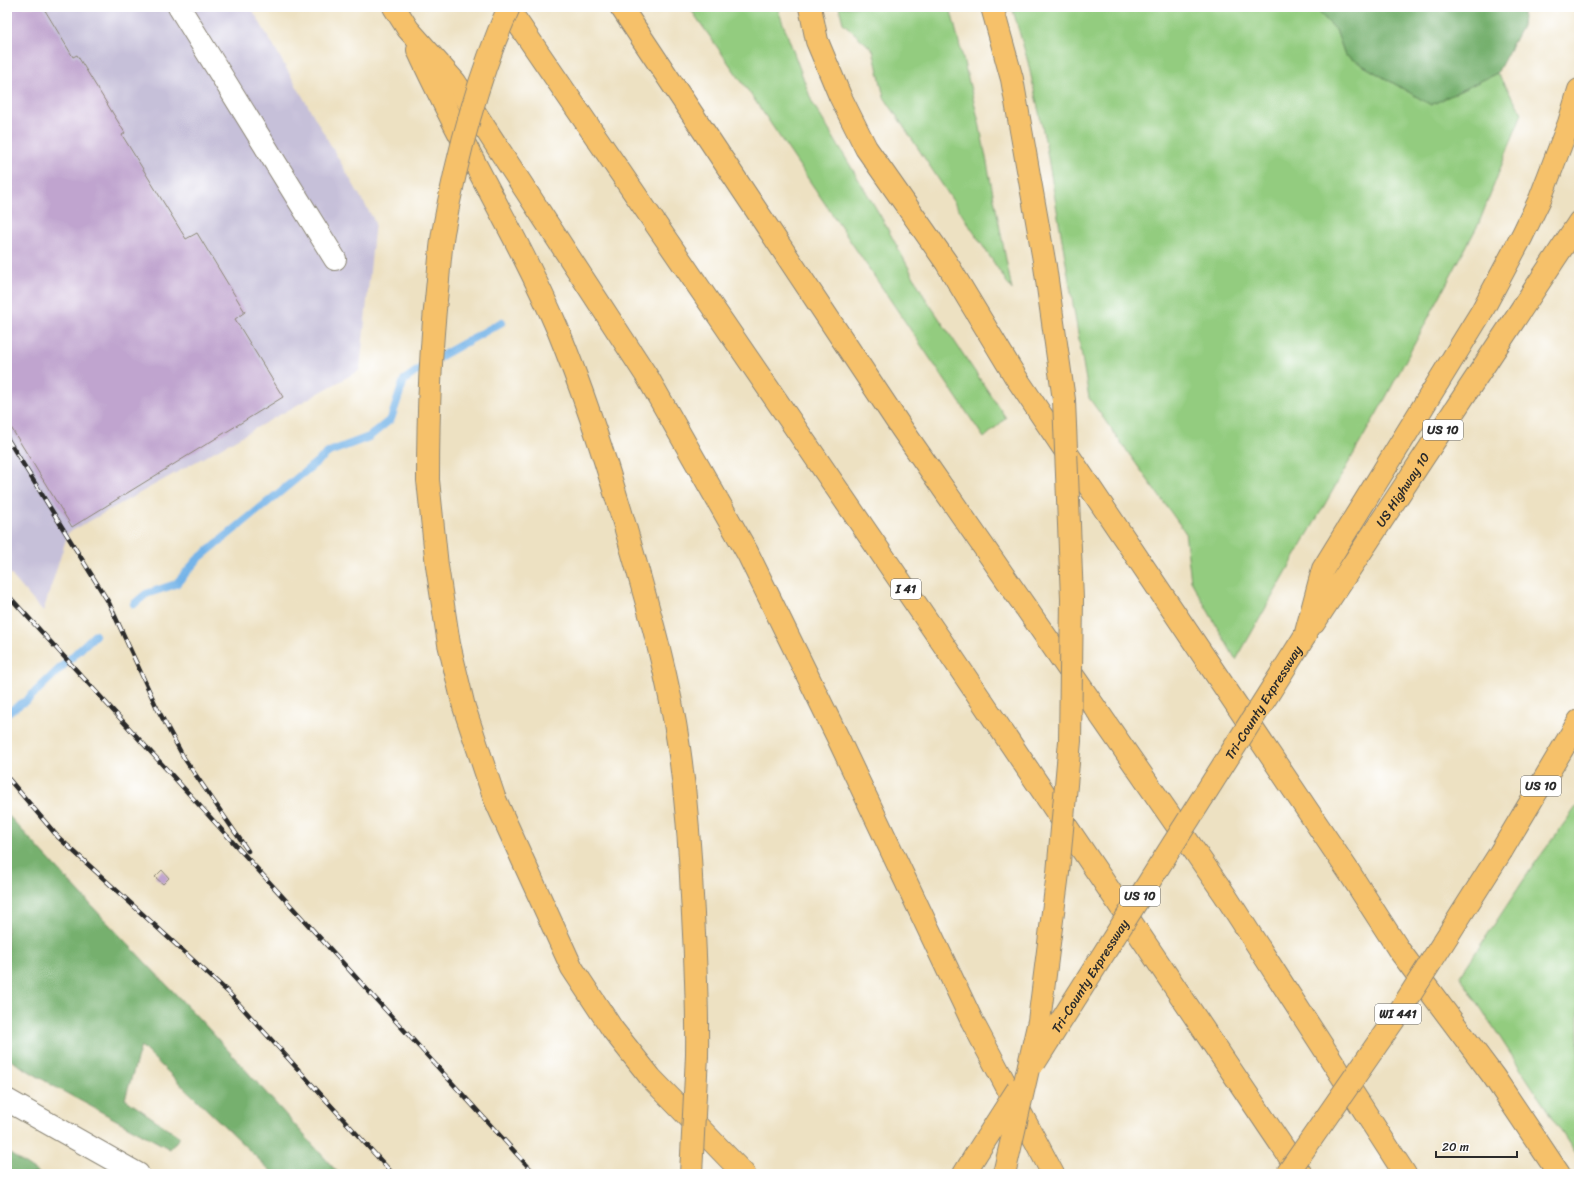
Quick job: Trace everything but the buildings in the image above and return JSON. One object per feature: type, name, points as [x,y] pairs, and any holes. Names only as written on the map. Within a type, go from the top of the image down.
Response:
[{"type":"highway","points":[[394,7],[408,29],[440,98],[519,245],[558,329],[585,400],[613,485],[656,633],[679,747],[689,834],[698,1000],[697,1055],[690,1174]]},
{"type":"highway","points":[[508,7],[493,43],[477,89],[457,164],[443,234],[434,321],[428,424],[428,480],[437,566],[446,628],[464,707],[494,797],[572,968],[613,1030],[651,1078],[744,1174]]},
{"type":"highway","name":"I 41","points":[[508,7],[946,648],[1301,1174]]},
{"type":"highway","points":[[622,7],[902,429],[1225,895],[1405,1174]]},
{"type":"highway","points":[[810,7],[817,41],[840,96],[866,148],[946,262],[1015,376],[1335,852],[1398,950],[1494,1077],[1559,1174]]},
{"type":"highway","points":[[992,7],[1012,79],[1045,266],[1064,400],[1072,599],[1070,741],[1058,873],[1039,1021],[1004,1174]]},
{"type":"highway","points":[[408,29],[455,82],[648,378],[747,552],[838,738],[972,1021],[1053,1174]]},
{"type":"highway","points":[[1305,636],[1323,569],[1482,311],[1522,236],[1540,199],[1569,123],[1579,90]]},
{"type":"highway","name":"US Highway 10","points":[[1305,636],[1351,569],[1579,222]]},
{"type":"highway","name":"Tri-County Expressway","points":[[964,1174],[1305,636]]},
{"type":"highway","name":"US 10","points":[[1502,850],[1579,721]]},
{"type":"highway","name":"WI 441","points":[[1287,1174],[1396,1016],[1502,850]]},
{"type":"street","points":[[179,7],[335,259]]},
{"type":"street","points":[[7,1100],[138,1174]]},
{"type":"shaded area","points":[[7,7],[251,7],[375,222],[360,370],[68,533],[43,612],[7,570]]},
{"type":"green space","points":[[689,7],[777,7],[812,102],[880,215],[924,296],[1006,418],[984,438],[756,102]]},
{"type":"green space","points":[[839,7],[950,7],[979,122],[1012,290],[884,97],[873,50],[843,23]]},
{"type":"green space","points":[[1012,7],[1314,7],[1336,30],[1345,55],[1431,105],[1497,73],[1522,113],[1479,223],[1385,399],[1236,660],[1191,581],[1185,532],[1089,398],[1045,140],[1028,62]]},
{"type":"green space","points":[[1314,7],[1524,7],[1522,26],[1497,73],[1431,105],[1345,55],[1336,30]]},
{"type":"green space","points":[[1579,803],[1579,1159],[1460,976],[1533,866]]},
{"type":"green space","points":[[7,814],[103,918],[207,1027],[339,1174],[274,1174],[141,1046],[125,1099],[180,1137],[170,1149],[57,1088],[7,1058]]},
{"type":"green space","points":[[7,1152],[40,1174],[7,1174]]},
{"type":"waterway","points":[[134,604],[146,594],[176,584],[198,559],[329,452],[369,437],[391,419],[404,380],[427,364],[502,322]]},
{"type":"waterway","points":[[7,713],[27,700],[95,635]]},
{"type":"railway","points":[[7,438],[109,603],[157,708],[184,758],[248,851]]},
{"type":"railway","points":[[7,594],[535,1174]]},
{"type":"railway","points":[[7,777],[58,837],[228,992],[393,1174]]}]
